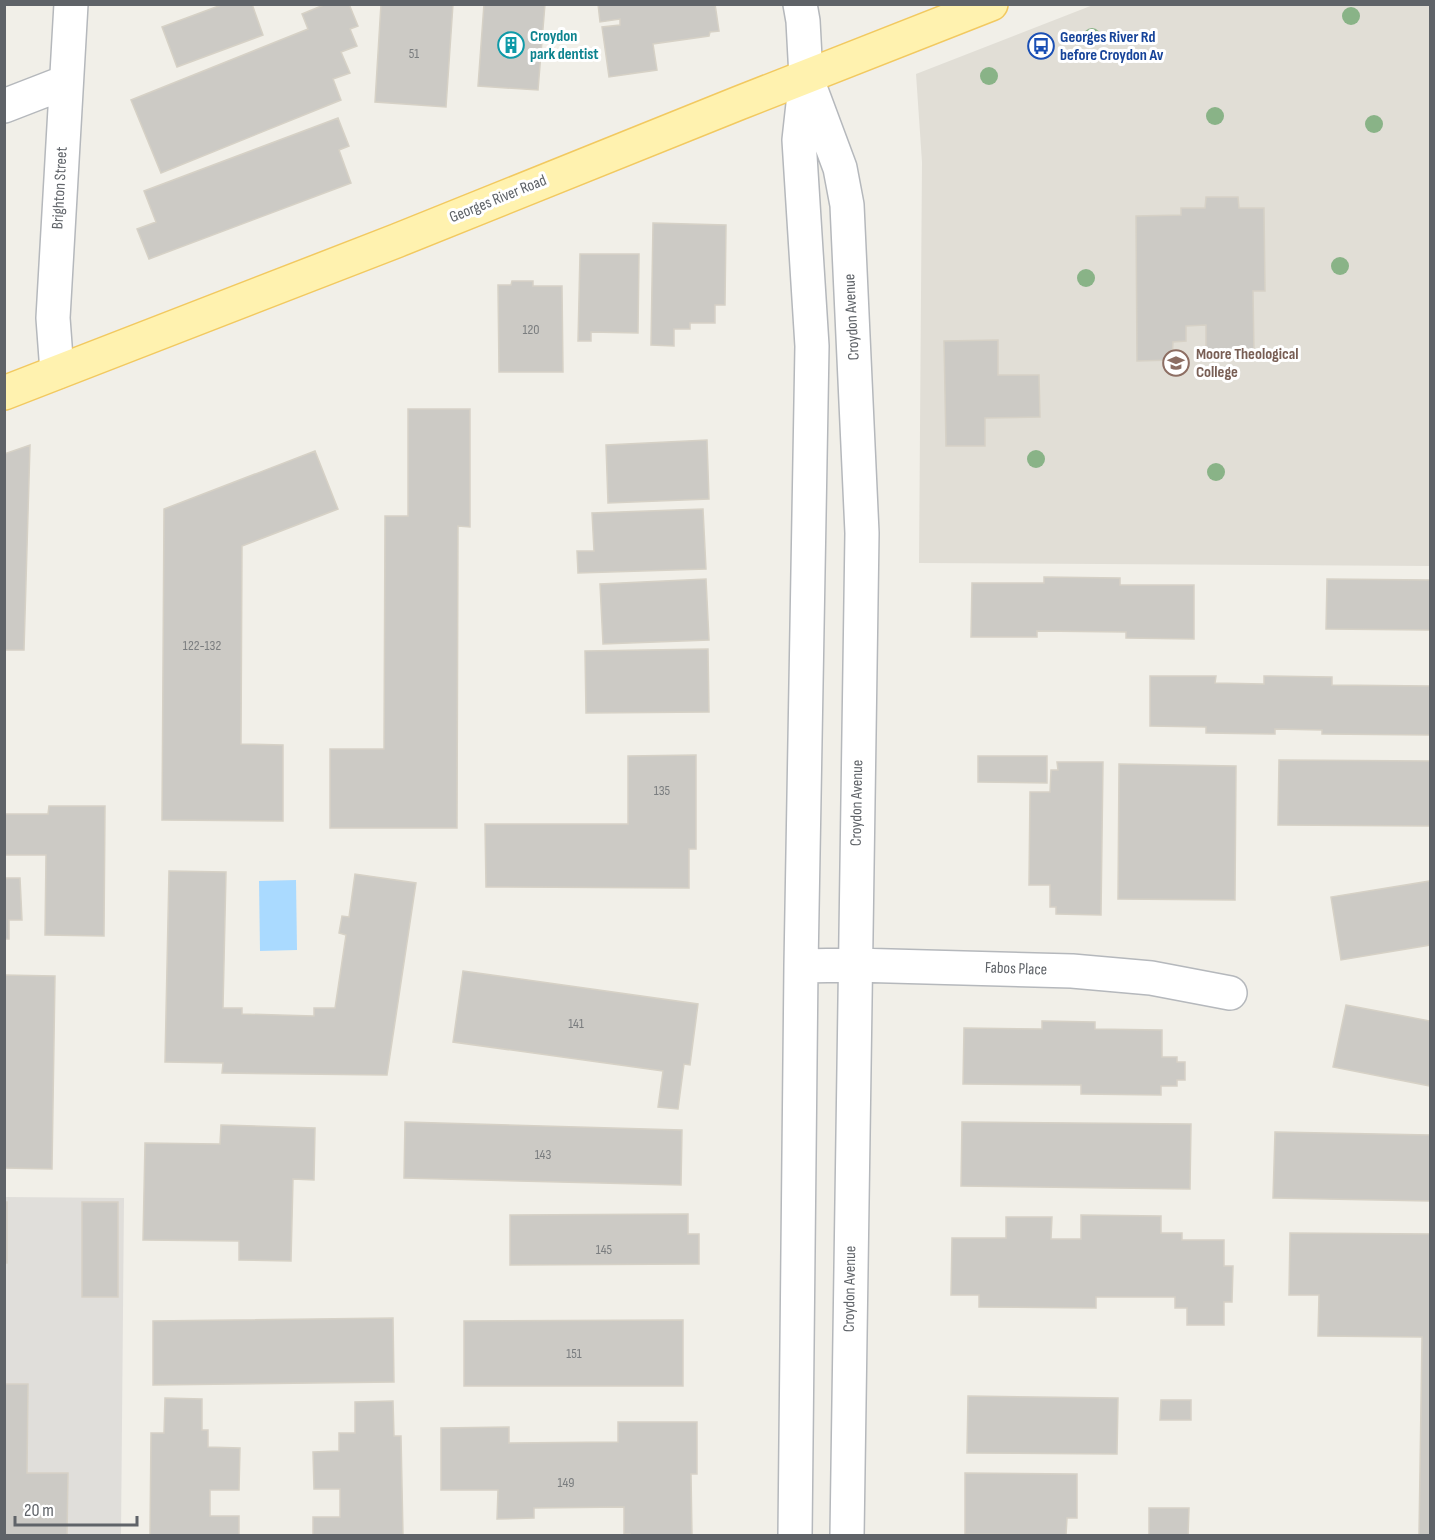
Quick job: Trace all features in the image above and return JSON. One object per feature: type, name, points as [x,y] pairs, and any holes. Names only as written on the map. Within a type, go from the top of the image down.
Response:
[{"type":"main road","name":"Georges River Road","points":[[4,393],[396,241],[728,107],[992,4]]},
{"type":"street","name":"Brighton Street","points":[[57,372],[53,318],[71,4]]},
{"type":"street","name":"Croydon Avenue","points":[[795,1536],[801,966],[812,346],[799,140],[806,77],[800,4]]},
{"type":"street","name":"Croydon Avenue","points":[[806,77],[840,168],[847,205],[862,533],[847,1536]]},
{"type":"street","points":[[4,106],[66,82]]},
{"type":"street","name":"Fabos Place","points":[[801,966],[854,965],[1072,971],[1151,978],[1230,993]]},
{"type":"shaded area","name":"Moore Theological College","points":[[1093,5],[1430,5],[1430,566],[919,563],[922,162],[916,74]]},
{"type":"shaded area","points":[[5,1197],[124,1198],[121,1535],[5,1536]]},
{"type":"water","points":[[296,880],[297,950],[260,951],[259,881]]},
{"type":"building","points":[[224,4],[252,4],[263,35],[177,67],[162,27]]},
{"type":"building","points":[[326,4],[349,4],[358,26],[350,29],[357,46],[341,52],[350,73],[333,79],[341,100],[161,173],[131,100],[308,29],[302,14]]},
{"type":"building","points":[[381,4],[453,4],[446,107],[375,102]]},
{"type":"building","name":"Croydon park dentist","points":[[484,4],[545,4],[538,90],[478,86]]},
{"type":"building","points":[[598,4],[715,4],[719,31],[710,32],[709,36],[653,44],[657,70],[609,77],[602,27],[620,25],[620,19],[600,22]]},
{"type":"building","points":[[338,118],[349,146],[339,150],[351,183],[149,259],[137,229],[156,222],[144,191]]},
{"type":"building","points":[[1206,197],[1238,197],[1239,208],[1264,208],[1265,291],[1253,291],[1254,354],[1206,354],[1206,325],[1186,326],[1186,341],[1173,342],[1172,360],[1137,361],[1136,216],[1181,215],[1181,208],[1205,208]]},
{"type":"building","points":[[653,223],[726,225],[725,305],[715,305],[715,323],[690,323],[690,329],[674,329],[674,346],[651,345]]},
{"type":"building","points":[[580,254],[639,254],[638,333],[591,332],[591,341],[578,341]]},
{"type":"building","points":[[512,281],[533,281],[533,286],[562,286],[563,372],[499,372],[498,285],[511,285]]},
{"type":"building","points":[[998,340],[998,375],[1039,375],[1040,417],[985,418],[985,446],[946,446],[944,341]]},
{"type":"building","points":[[408,409],[470,409],[470,527],[458,526],[457,828],[330,828],[330,749],[384,749],[385,516],[408,516]]},
{"type":"building","points":[[707,440],[709,499],[608,503],[606,445]]},
{"type":"building","points":[[30,445],[24,650],[4,650],[4,454]]},
{"type":"building","points":[[315,451],[338,509],[242,546],[241,744],[283,745],[283,821],[162,820],[164,509]]},
{"type":"building","points":[[703,509],[706,569],[578,573],[577,551],[594,551],[592,513]]},
{"type":"building","points":[[1044,577],[1120,578],[1120,585],[1194,585],[1194,639],[1126,638],[1126,632],[1037,631],[1037,637],[971,637],[972,583],[1044,583]]},
{"type":"building","points":[[706,579],[709,640],[603,644],[600,584]]},
{"type":"building","points":[[1327,579],[1430,580],[1430,630],[1326,629]]},
{"type":"building","points":[[708,649],[709,712],[586,713],[585,651]]},
{"type":"building","points":[[1150,676],[1216,676],[1215,683],[1264,684],[1264,676],[1332,677],[1332,685],[1430,686],[1430,735],[1322,734],[1322,730],[1275,729],[1275,734],[1206,733],[1206,727],[1150,726]]},
{"type":"building","points":[[696,755],[696,849],[689,849],[689,888],[486,887],[485,824],[628,824],[628,756]]},
{"type":"building","points":[[978,756],[1047,756],[1047,783],[978,782]]},
{"type":"building","points":[[1279,760],[1430,761],[1430,826],[1278,825]]},
{"type":"building","points":[[1057,762],[1103,762],[1101,915],[1056,914],[1056,907],[1050,907],[1050,885],[1029,885],[1030,792],[1050,792],[1051,770],[1058,770]]},
{"type":"building","points":[[1119,764],[1236,766],[1235,900],[1118,899]]},
{"type":"building","points":[[49,806],[105,806],[104,936],[45,935],[46,855],[4,855],[4,814],[48,814]]},
{"type":"building","points":[[169,871],[226,872],[223,1008],[242,1008],[242,1014],[314,1016],[314,1008],[335,1008],[346,935],[339,933],[342,916],[349,917],[355,874],[416,883],[387,1075],[222,1073],[223,1063],[165,1062]]},
{"type":"building","points":[[4,878],[20,878],[22,920],[9,920],[9,939],[4,939]]},
{"type":"building","points":[[1430,881],[1430,945],[1341,960],[1331,897]]},
{"type":"building","points":[[463,971],[698,1004],[690,1065],[684,1064],[678,1109],[658,1107],[663,1071],[453,1042]]},
{"type":"building","points":[[4,975],[55,976],[52,1169],[4,1168]]},
{"type":"building","points":[[1346,1005],[1430,1021],[1430,1086],[1333,1067]]},
{"type":"building","points":[[1042,1021],[1095,1022],[1095,1029],[1162,1030],[1162,1057],[1177,1057],[1177,1062],[1185,1062],[1185,1080],[1177,1080],[1177,1086],[1161,1086],[1161,1095],[1081,1094],[1081,1085],[963,1084],[964,1028],[1042,1029]]},
{"type":"building","points":[[405,1122],[682,1130],[681,1185],[404,1178]]},
{"type":"building","points":[[962,1122],[1191,1124],[1190,1189],[961,1186]]},
{"type":"building","points":[[221,1125],[315,1128],[314,1180],[293,1179],[291,1261],[239,1260],[239,1241],[143,1240],[145,1143],[220,1144]]},
{"type":"building","points":[[1275,1132],[1430,1135],[1430,1201],[1273,1198]]},
{"type":"building","points":[[4,1202],[7,1202],[7,1263],[4,1263]]},
{"type":"building","points":[[82,1202],[118,1202],[118,1297],[82,1297]]},
{"type":"building","points":[[688,1214],[688,1234],[699,1234],[699,1264],[510,1265],[510,1215]]},
{"type":"building","points":[[1081,1215],[1161,1216],[1161,1233],[1182,1233],[1182,1240],[1224,1240],[1224,1266],[1233,1266],[1232,1302],[1224,1302],[1224,1325],[1187,1325],[1187,1308],[1175,1308],[1175,1297],[1096,1297],[1096,1308],[979,1307],[979,1295],[951,1295],[952,1238],[1006,1238],[1006,1217],[1052,1217],[1051,1239],[1081,1239]]},
{"type":"building","points":[[1290,1233],[1430,1234],[1430,1536],[1419,1536],[1422,1337],[1318,1336],[1319,1295],[1289,1295]]},
{"type":"building","points":[[393,1318],[394,1382],[153,1385],[153,1321]]},
{"type":"building","points":[[683,1320],[683,1386],[464,1386],[464,1321]]},
{"type":"building","points":[[4,1384],[28,1384],[27,1473],[68,1473],[67,1536],[4,1536]]},
{"type":"building","points":[[968,1396],[1118,1398],[1117,1454],[967,1453]]},
{"type":"building","points":[[165,1398],[202,1399],[202,1430],[208,1430],[208,1447],[240,1448],[239,1490],[210,1490],[210,1516],[239,1516],[239,1536],[150,1536],[151,1433],[164,1433]]},
{"type":"building","points":[[1161,1400],[1191,1400],[1191,1420],[1160,1420]]},
{"type":"building","points":[[393,1401],[394,1436],[401,1436],[403,1536],[313,1536],[313,1517],[340,1517],[340,1489],[314,1489],[313,1452],[339,1451],[339,1433],[355,1433],[355,1402]]},
{"type":"building","points":[[618,1422],[697,1422],[697,1474],[691,1474],[692,1536],[630,1536],[630,1534],[624,1534],[624,1507],[534,1508],[534,1518],[497,1519],[498,1490],[441,1490],[441,1428],[509,1427],[509,1443],[618,1442]]},
{"type":"building","points":[[965,1473],[1077,1474],[1077,1518],[1067,1518],[1066,1535],[965,1534]]},
{"type":"building","points":[[1149,1508],[1189,1508],[1188,1536],[1149,1536]]},
{"type":"place","name":"Croydon park dentist","points":[[511,45]]},
{"type":"place","name":"Georges River Rd before Croydon Av","points":[[1041,46]]},
{"type":"place","name":"Moore Theological College","points":[[1176,363]]}]
